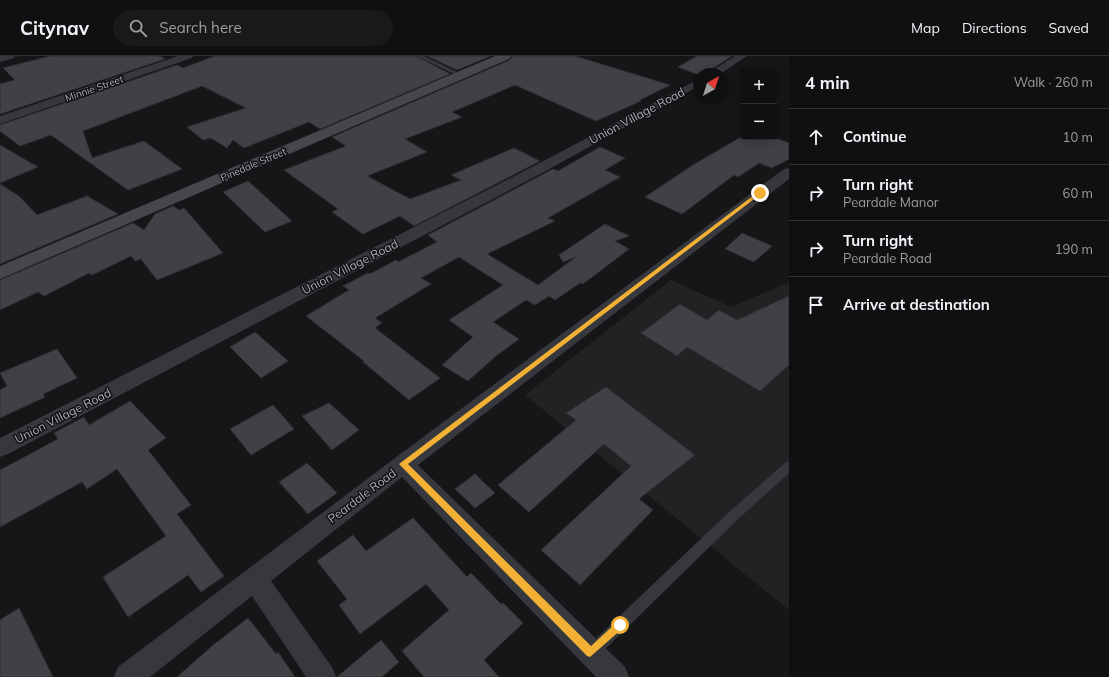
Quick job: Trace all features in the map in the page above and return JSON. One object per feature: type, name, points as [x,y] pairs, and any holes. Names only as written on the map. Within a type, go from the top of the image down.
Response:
[{"type":"street","points":[[0,59],[10,56]]},
{"type":"street","name":"Minnie Street","points":[[0,120],[188,56]]},
{"type":"street","name":"Pinedale Street","points":[[0,273],[505,56]]},
{"type":"street","points":[[722,68],[742,56]]},
{"type":"street","name":"Union Village Road","points":[[0,448],[532,173],[693,85]]},
{"type":"street","name":"Peardale Road","points":[[128,677],[403,464],[789,172]]},
{"type":"street","points":[[403,464],[615,677]]},
{"type":"street","points":[[255,578],[322,677]]},
{"type":"lane","points":[[420,56],[460,75]]},
{"type":"lane","points":[[590,653],[733,516],[789,466]]},
{"type":"shaded area","points":[[671,280],[731,307],[789,282],[789,610],[525,395]]},
{"type":"building","points":[[50,56],[160,56],[165,59],[0,114],[0,84],[15,80],[3,68]]},
{"type":"building","points":[[215,56],[416,56],[450,74],[320,129],[309,122],[244,148],[233,140],[227,148],[211,138],[203,140],[187,127],[246,108],[202,86],[83,131],[92,158],[144,141],[182,169],[128,190],[51,135],[20,146],[0,131],[0,125],[177,65],[183,68]]},
{"type":"building","points":[[427,56],[491,56],[457,70]]},
{"type":"building","points":[[512,56],[575,56],[670,85],[640,100],[641,101],[596,121],[515,85],[452,112],[462,117],[405,139],[427,152],[367,176],[410,199],[461,180],[451,175],[514,148],[540,161],[414,226],[400,216],[363,234],[332,212],[338,209],[284,170],[346,146],[332,137],[510,60]]},
{"type":"building","points":[[697,56],[732,56],[713,68],[693,68],[693,73],[678,67]]},
{"type":"building","points":[[741,137],[741,140],[777,140],[777,138],[789,143],[789,159],[772,168],[759,163],[738,177],[734,175],[682,214],[645,197],[693,165]]},
{"type":"building","points":[[0,145],[38,167],[0,183]]},
{"type":"building","points":[[600,147],[625,158],[605,170],[620,177],[548,218],[555,221],[487,254],[538,285],[576,257],[563,262],[559,255],[605,224],[629,236],[615,241],[629,249],[583,284],[580,283],[555,300],[549,296],[535,305],[526,300],[493,322],[519,339],[496,356],[468,381],[442,365],[473,337],[449,320],[503,285],[459,257],[421,278],[431,284],[375,318],[382,323],[375,328],[440,378],[409,400],[363,362],[364,361],[306,316],[349,290],[343,286],[396,260],[398,262],[437,242],[428,235],[553,169],[558,171]]},
{"type":"building","points":[[248,181],[292,221],[265,232],[223,192]]},
{"type":"building","points":[[0,184],[19,196],[37,215],[87,196],[118,214],[0,264]]},
{"type":"building","points":[[173,206],[179,210],[184,208],[223,253],[157,280],[141,259],[135,261],[131,256],[92,275],[89,273],[44,296],[38,292],[0,310],[0,280],[133,223],[144,230],[155,214]]},
{"type":"building","points":[[742,233],[772,246],[754,262],[725,249]]},
{"type":"building","points":[[789,296],[789,365],[760,391],[687,347],[677,356],[641,333],[680,304],[707,320],[719,310],[737,320]]},
{"type":"building","points":[[255,332],[288,361],[261,378],[230,347]]},
{"type":"building","points":[[57,349],[77,378],[43,394],[45,397],[0,418],[0,390],[7,386],[0,373]]},
{"type":"building","points":[[606,387],[695,455],[639,499],[653,510],[580,585],[541,550],[631,466],[604,444],[529,512],[498,485],[576,420],[566,413]]},
{"type":"building","points":[[130,401],[166,438],[148,450],[191,505],[177,514],[224,576],[201,592],[188,575],[128,617],[103,577],[166,536],[117,469],[87,489],[82,482],[0,527],[0,470],[58,439],[54,433],[84,417],[89,425]]},
{"type":"building","points":[[329,403],[359,430],[332,450],[302,416]]},
{"type":"building","points":[[273,405],[294,429],[251,455],[230,429]]},
{"type":"building","points":[[307,463],[337,493],[308,514],[279,482]]},
{"type":"building","points":[[475,474],[495,493],[475,508],[455,489]]},
{"type":"building","points":[[413,518],[467,577],[471,573],[501,604],[503,603],[523,623],[484,660],[499,677],[424,677],[402,651],[449,610],[426,584],[360,634],[339,605],[347,599],[317,561],[353,535],[366,551]]},
{"type":"building","points":[[19,608],[53,677],[0,677],[0,620]]},
{"type":"building","points":[[248,618],[276,654],[278,652],[295,677],[177,677],[212,646]]},
{"type":"building","points":[[381,640],[399,662],[382,677],[337,677]]},
{"type":"route","points":[[620,625],[590,653],[403,464],[760,193]]}]
